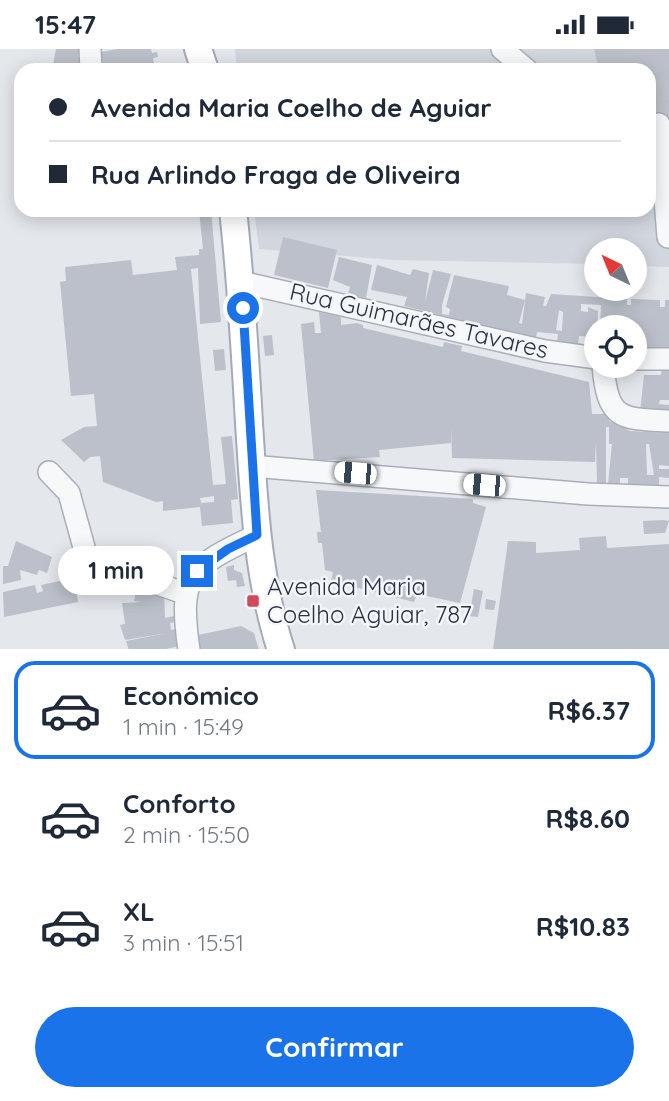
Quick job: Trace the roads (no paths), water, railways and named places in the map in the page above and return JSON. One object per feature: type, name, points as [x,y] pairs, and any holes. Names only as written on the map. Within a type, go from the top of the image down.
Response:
[{"type":"main road","points":[[234,217],[242,282],[257,535],[268,605],[281,649]]},
{"type":"street","points":[[502,49],[519,63]]},
{"type":"street","points":[[659,124],[667,237]]},
{"type":"street","name":"Rua Guimarães Tavares","points":[[242,282],[545,351],[584,356]]},
{"type":"street","points":[[647,359],[669,359]]},
{"type":"street","points":[[605,378],[608,399],[619,415],[633,419],[669,421]]},
{"type":"street","points":[[252,466],[587,494],[669,497]]},
{"type":"street","points":[[49,472],[69,493],[85,551],[96,563],[184,593]]},
{"type":"street","points":[[189,649],[183,608],[184,593],[197,571],[211,560],[257,535]]},
{"type":"tunnel","points":[[659,124],[656,92],[669,90]]},
{"type":"place","name":"Avenida Maria Coelho Aguiar, 787","points":[[253,601]]}]
